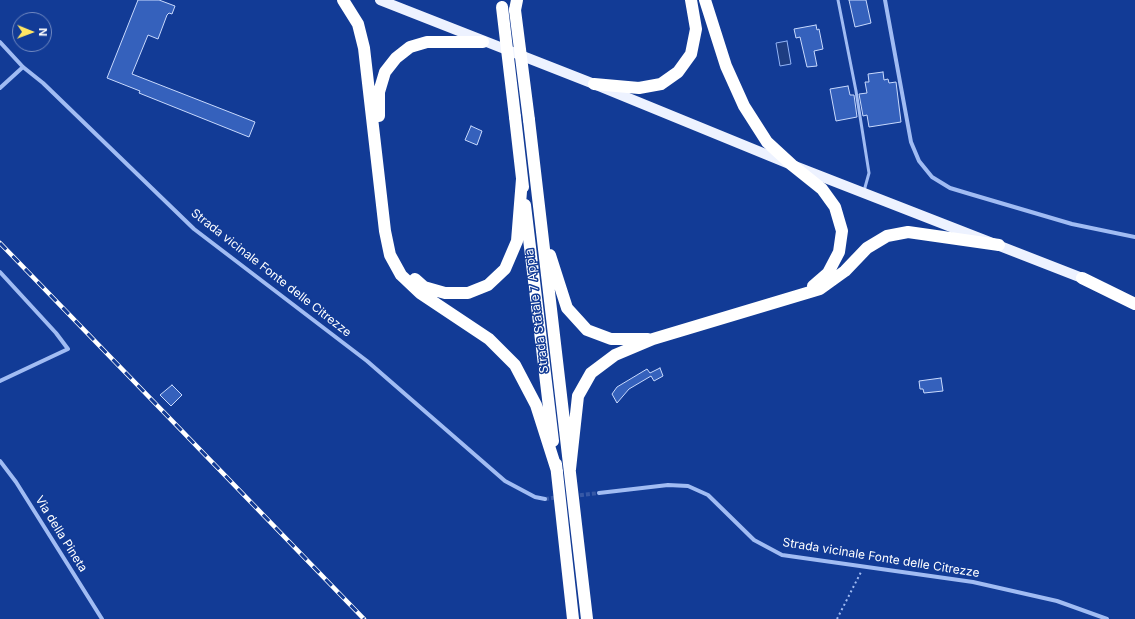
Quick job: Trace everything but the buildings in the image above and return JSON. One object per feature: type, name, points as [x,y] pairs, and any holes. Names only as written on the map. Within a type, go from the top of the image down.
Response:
[{"type":"highway","points":[[343,0],[358,24],[364,48],[384,231],[390,255],[401,275],[420,293],[490,339],[515,365],[536,405],[557,471]]},
{"type":"highway","points":[[594,84],[639,88],[661,84],[678,72],[690,54],[696,29],[691,0]]},
{"type":"highway","points":[[705,0],[726,66],[744,106],[767,142],[792,165],[822,189],[835,207],[842,231],[839,252],[828,273],[817,284],[798,296]]},
{"type":"highway","name":"Strada Statale 7 Appia","points":[[501,3],[557,471],[573,619]]},
{"type":"highway","name":"Strada Statale 7 Appia","points":[[515,3],[587,619]]},
{"type":"highway","points":[[484,42],[427,42],[410,47],[396,58],[385,72],[379,92],[379,113],[386,183],[391,230],[396,253],[406,271],[424,287],[445,293],[468,293],[488,285],[504,269],[517,241],[522,179]]},
{"type":"highway","points":[[542,227],[567,308],[587,330],[611,339],[653,339]]},
{"type":"highway","points":[[570,469],[578,396],[590,373],[615,355],[653,339],[820,289],[833,281],[867,248],[888,236],[908,232],[999,245]]},
{"type":"highway","points":[[1082,278],[1135,297]]},
{"type":"highway","points":[[1082,278],[1135,304]]},
{"type":"main road","points":[[380,0],[594,84],[792,165],[1082,278]]},
{"type":"street","points":[[885,0],[911,142],[919,161],[932,177],[950,188],[1072,224],[1135,236]]},
{"type":"street","name":"Strada vicinale Fonte delle Citrezze","points":[[0,42],[23,67],[43,83],[194,229],[367,361],[505,481],[535,497],[545,499]]},
{"type":"street","points":[[0,88],[23,67]]},
{"type":"street","points":[[0,272],[68,348],[0,381]]},
{"type":"street","name":"Via della Pineta","points":[[0,461],[16,482],[102,619]]},
{"type":"street","name":"Strada vicinale Fonte delle Citrezze","points":[[599,493],[668,485],[688,486],[708,495],[754,540],[782,555],[973,582],[1057,602],[1107,619]]},
{"type":"lane","points":[[838,0],[856,91],[869,173],[863,193]]},
{"type":"path","points":[[838,619],[864,566]]},
{"type":"water","points":[[787,41],[791,64],[780,66],[776,43]]},
{"type":"tunnel","points":[[574,496],[599,493]]},
{"type":"tunnel","points":[[545,499],[559,497]]},
{"type":"railway","points":[[0,243],[364,619]]}]
